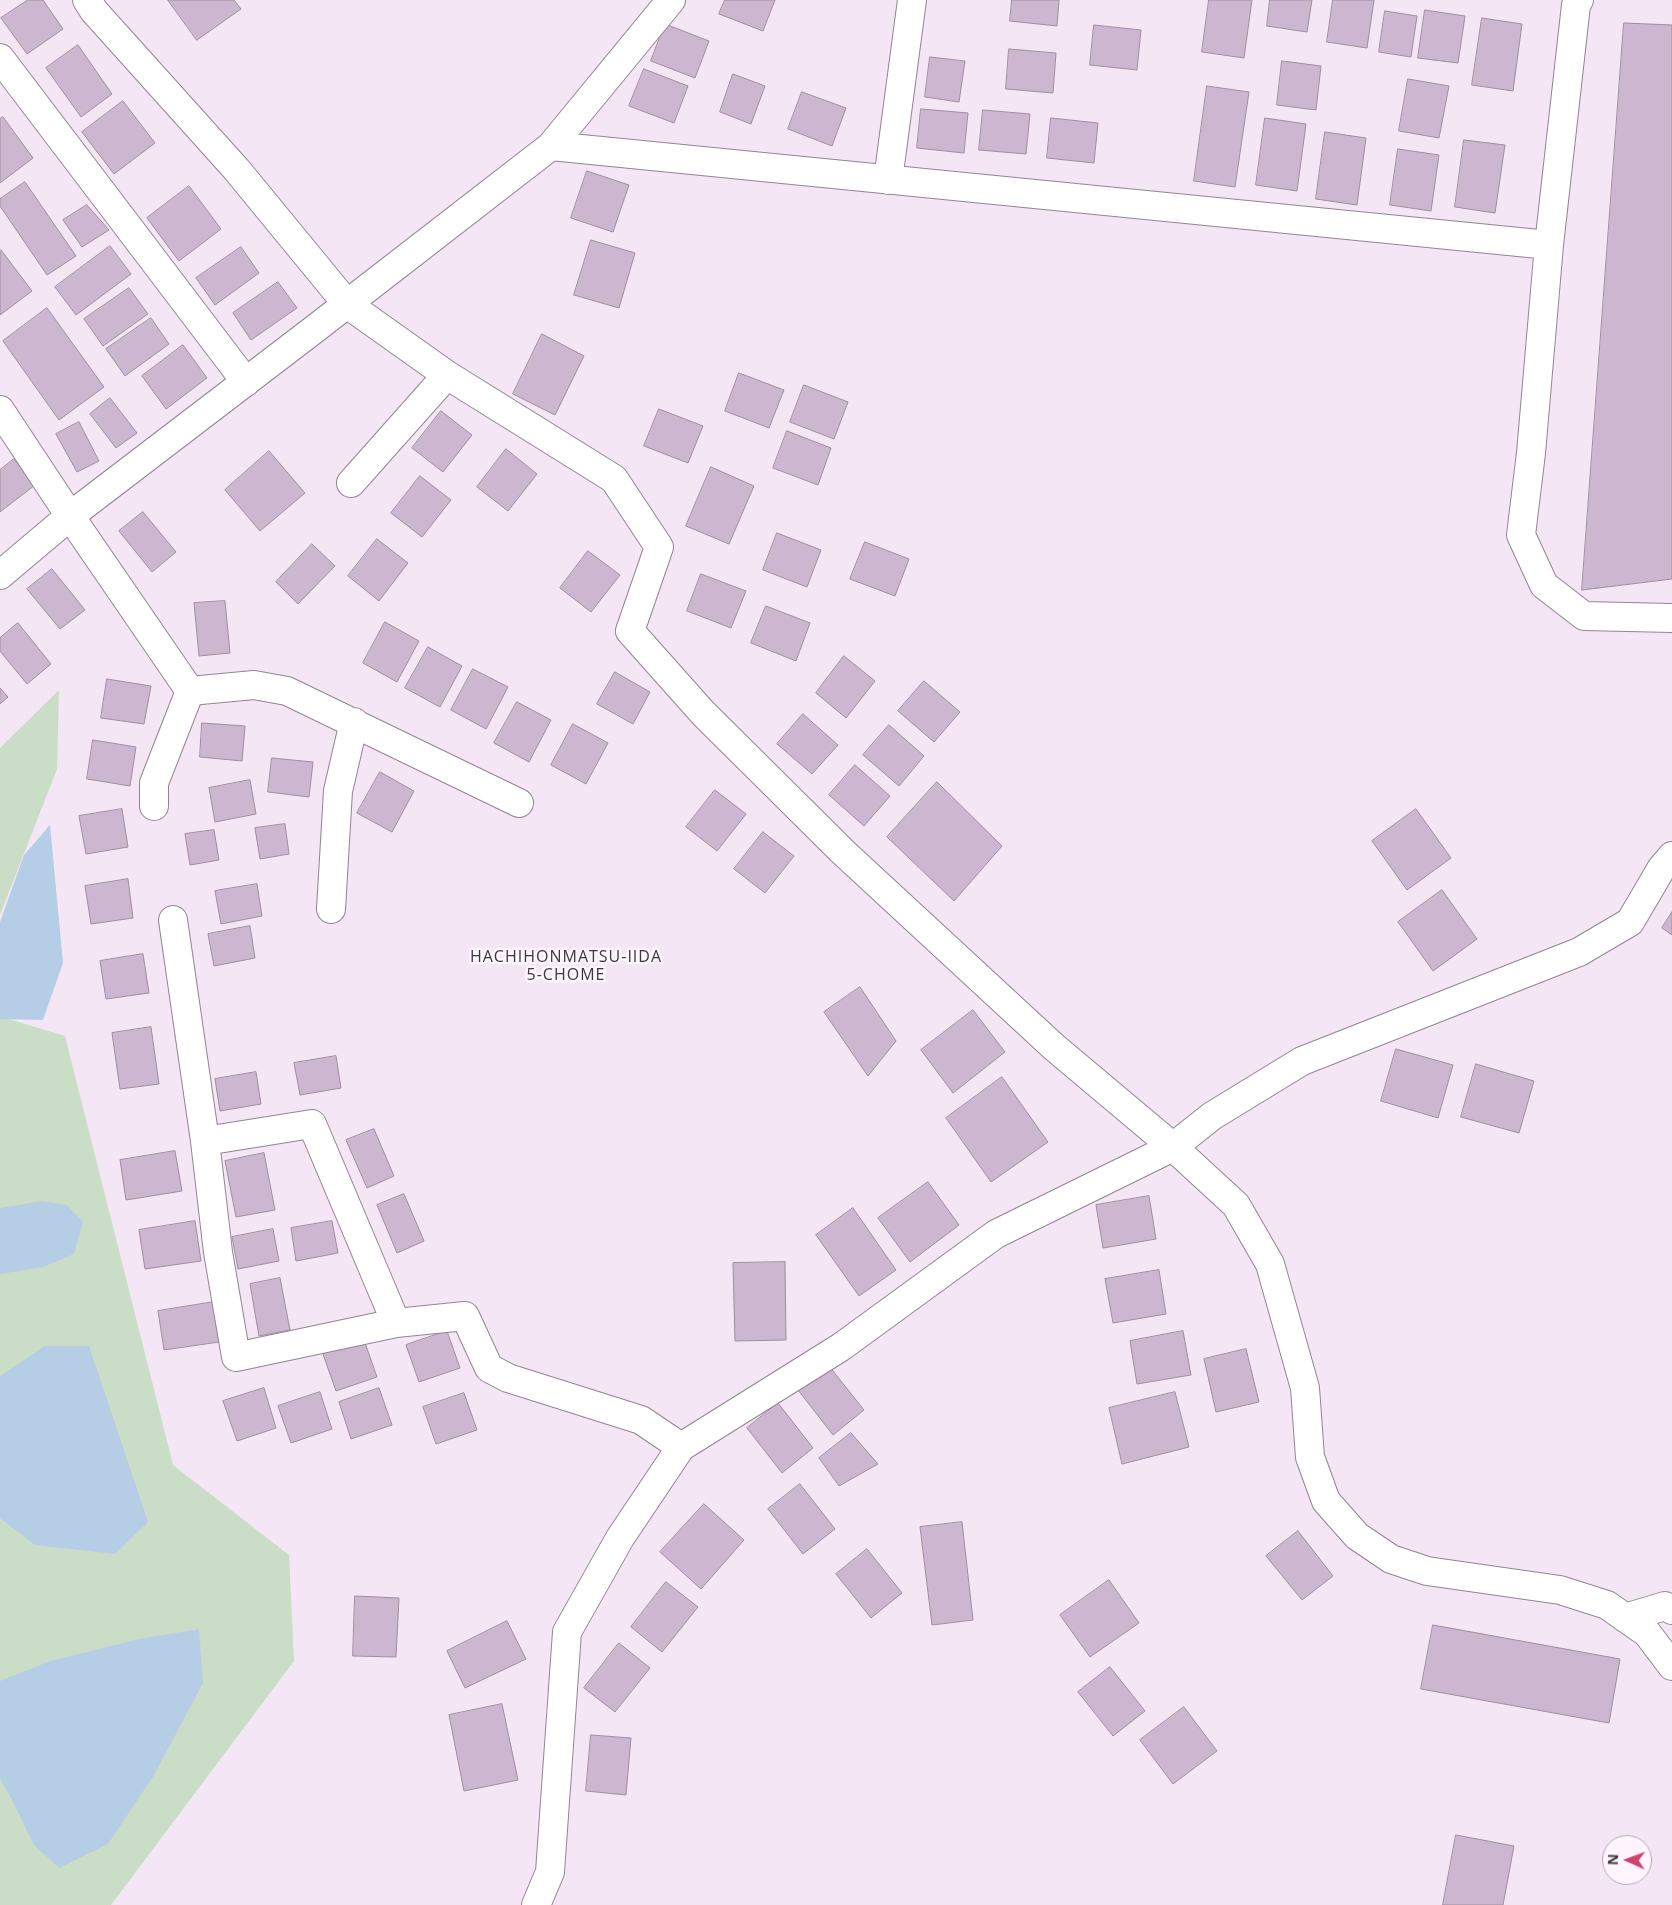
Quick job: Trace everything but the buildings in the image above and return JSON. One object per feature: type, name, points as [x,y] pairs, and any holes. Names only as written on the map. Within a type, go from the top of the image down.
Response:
[{"type":"street","points":[[87,0],[94,11],[237,170],[347,304],[447,375],[614,479],[658,547],[630,631],[703,713],[843,852],[1054,1047],[1173,1147],[1236,1205],[1270,1264],[1305,1388],[1310,1457],[1326,1501],[1358,1536],[1391,1559],[1427,1571],[1560,1590],[1607,1604],[1647,1633],[1672,1666]]},
{"type":"street","points":[[0,574],[70,516],[551,146],[671,0]]},
{"type":"street","points":[[888,180],[912,0]]},
{"type":"street","points":[[1571,2],[1522,535],[1544,585],[1584,616],[1672,618]]},
{"type":"street","points":[[0,58],[246,382]]},
{"type":"street","points":[[551,146],[1548,246]]},
{"type":"street","points":[[351,484],[447,375]]},
{"type":"street","points":[[0,410],[190,691]]},
{"type":"street","points":[[190,691],[254,686],[287,691],[519,803]]},
{"type":"street","points":[[154,806],[154,783],[190,691]]},
{"type":"street","points":[[331,910],[338,791],[354,722]]},
{"type":"street","points":[[536,1905],[550,1872],[567,1632],[620,1538],[681,1447],[841,1348],[996,1234],[1173,1147],[1212,1116],[1302,1061],[1570,956],[1630,922],[1661,869],[1672,856]]},
{"type":"street","points":[[173,920],[205,1141],[218,1252],[236,1357],[396,1323],[465,1316],[489,1368],[508,1378],[641,1420],[681,1447]]},
{"type":"street","points":[[205,1141],[312,1124],[396,1323]]},
{"type":"street","points":[[1625,1618],[1665,1606],[1672,1610]]},
{"type":"green space","points":[[59,690],[57,769],[0,915],[0,748]]},
{"type":"green space","points":[[0,1018],[65,1036],[173,1465],[289,1555],[294,1661],[111,1905],[0,1905]]},
{"type":"water","points":[[50,825],[63,963],[43,1020],[0,1019],[0,922],[24,855]]},
{"type":"water","points":[[42,1201],[67,1205],[83,1222],[74,1254],[43,1267],[0,1274],[0,1208]]},
{"type":"water","points":[[45,1346],[89,1346],[148,1522],[115,1554],[35,1545],[0,1518],[0,1376]]},
{"type":"water","points":[[199,1629],[203,1683],[154,1775],[108,1844],[59,1868],[34,1845],[0,1778],[0,1681],[50,1661],[139,1639]]},
{"type":"district","name":"HACHIHONMATSU-IIDA 5-CHOME","points":[[566,966]]}]
